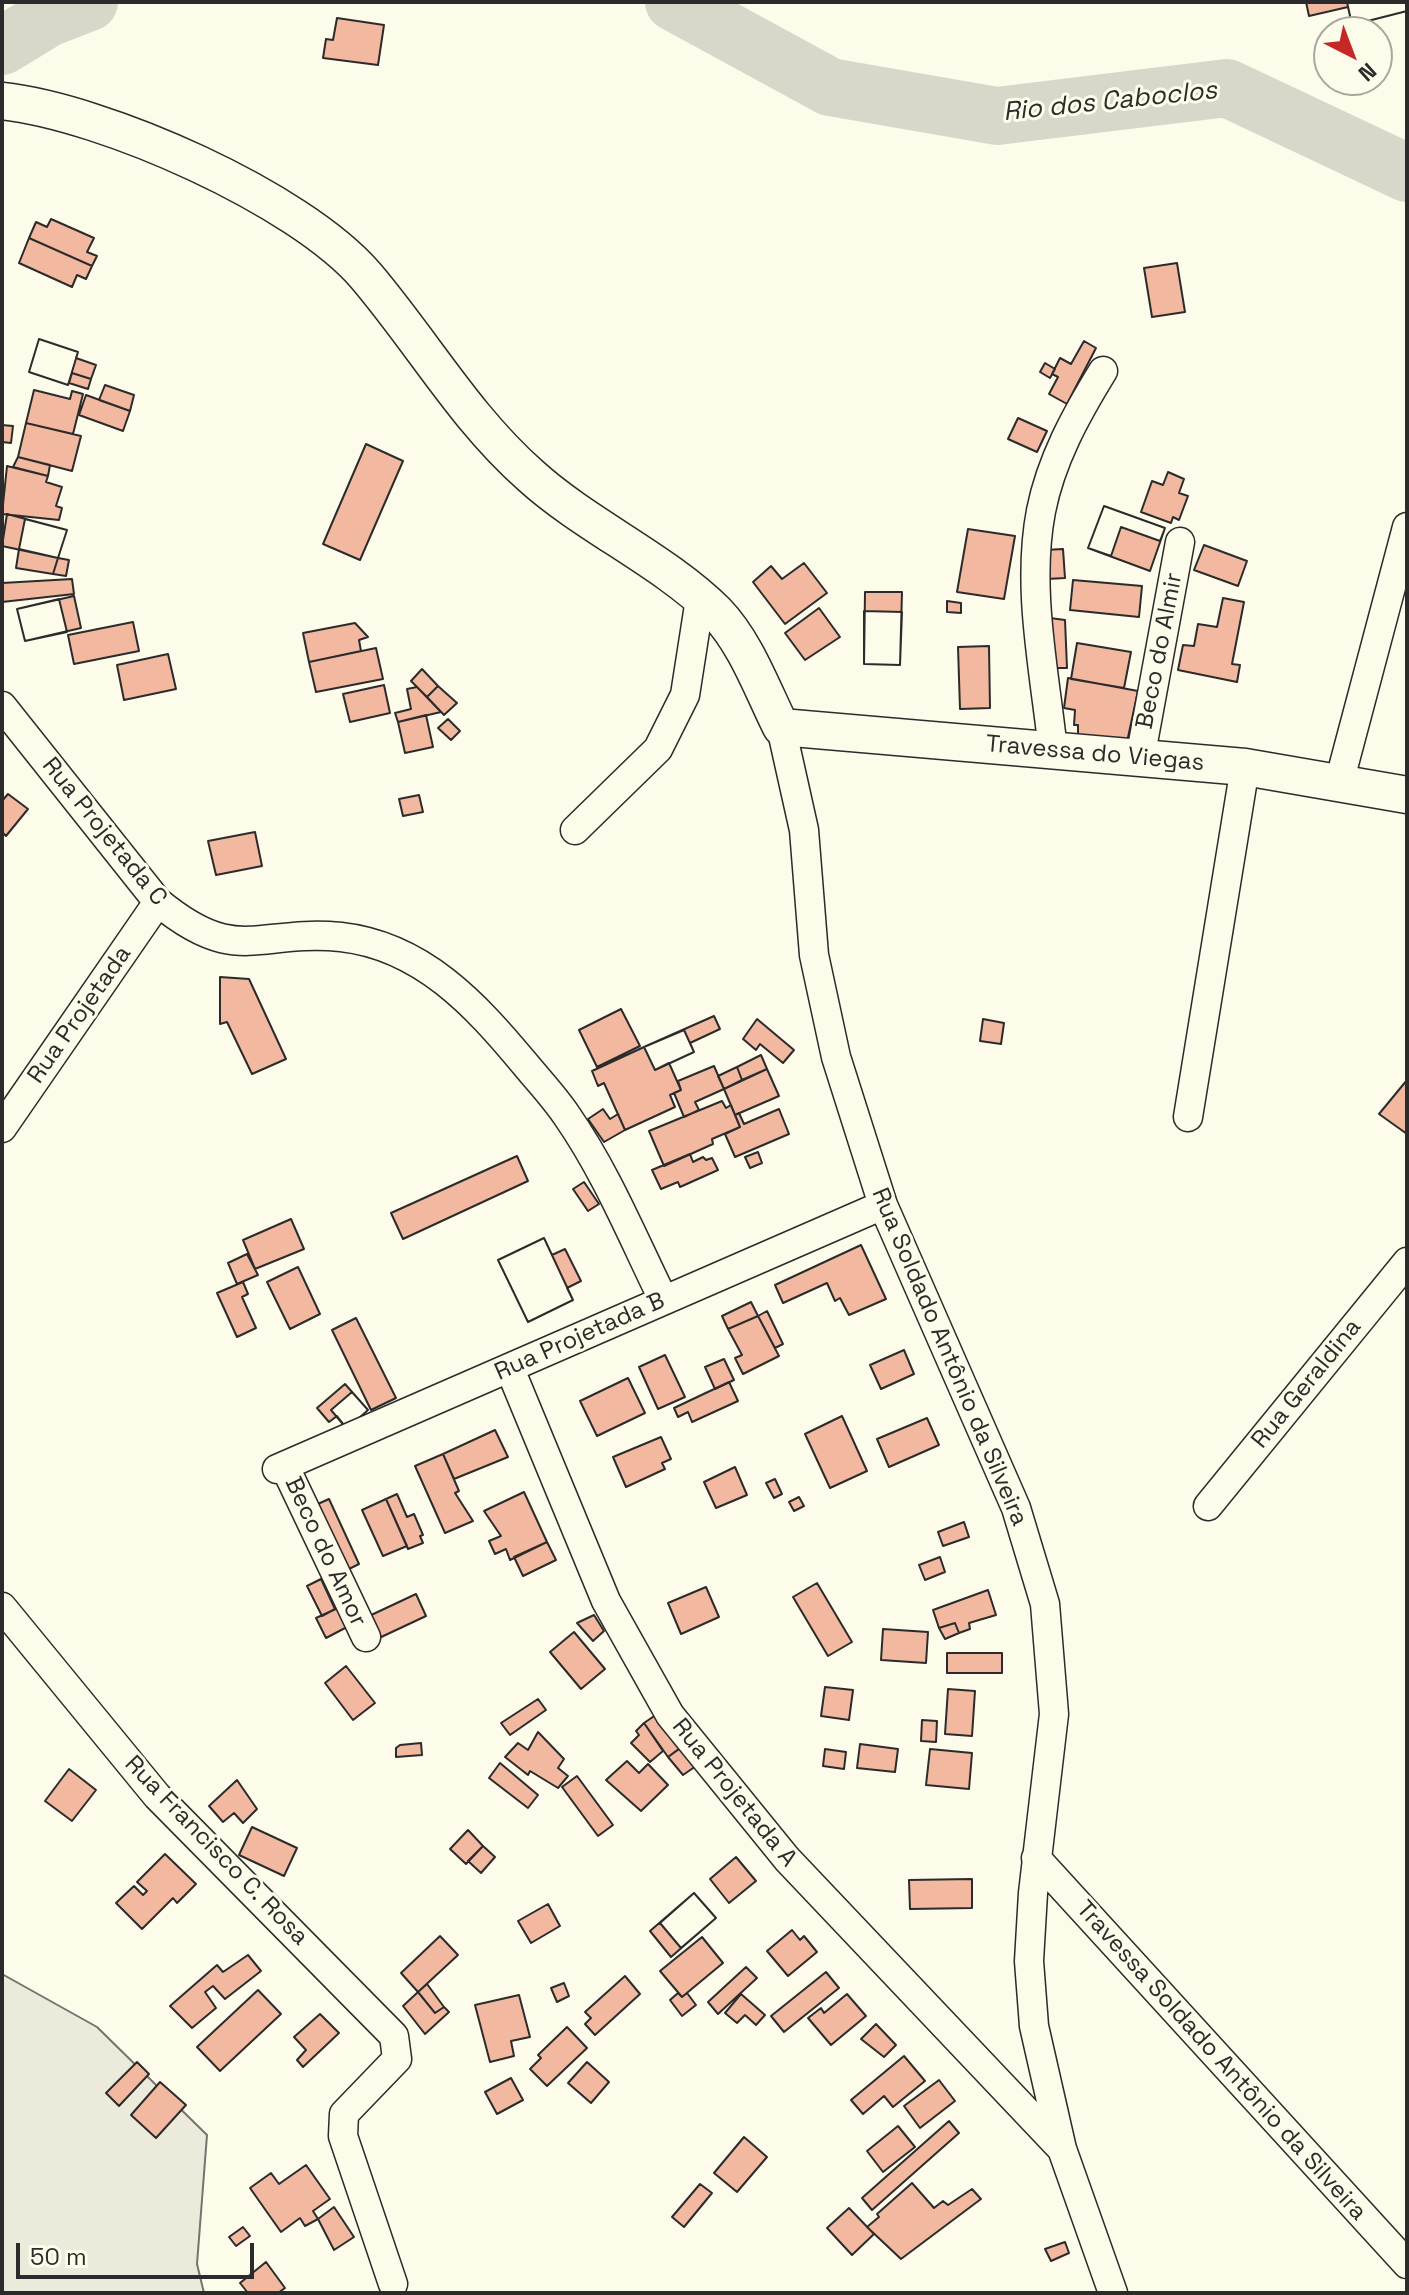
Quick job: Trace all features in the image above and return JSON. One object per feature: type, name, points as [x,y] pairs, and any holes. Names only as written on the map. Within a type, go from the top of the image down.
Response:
[{"type":"street","name":"Rua Soldado Antônio da Silveira","points":[[2,101],[31,104],[101,124],[174,152],[313,228],[364,274],[491,438],[533,478],[716,612],[745,652],[781,727],[804,830],[814,955],[830,1028],[883,1205],[1016,1508],[1045,1604],[1054,1714],[1036,1858],[1029,1961],[1034,2026],[1062,2149],[1113,2293]]},
{"type":"street","points":[[1053,751],[1035,573],[1041,510],[1068,428],[1103,371]]},
{"type":"street","points":[[1339,783],[1407,527]]},
{"type":"street","name":"Beco do Almir","points":[[1140,759],[1180,542]]},
{"type":"street","points":[[575,830],[658,749],[685,695],[700,599]]},
{"type":"street","name":"Rua Projetada C","points":[[2,706],[158,902],[187,926],[214,938],[239,942],[339,937],[383,945],[429,969],[480,1010],[567,1116],[598,1168],[663,1299]]},
{"type":"street","name":"Travessa do Viegas","points":[[781,727],[1245,767],[1407,795]]},
{"type":"street","points":[[1188,1117],[1245,767]]},
{"type":"street","name":"Rua Projetada","points":[[2,1128],[158,902]]},
{"type":"street","name":"Rua Projetada B","points":[[281,1468],[883,1205]]},
{"type":"street","name":"Rua Geraldina","points":[[1208,1506],[1407,1262]]},
{"type":"street","name":"Rua Projetada A","points":[[510,1369],[606,1601],[670,1715],[787,1859],[1062,2149]]},
{"type":"street","name":"Beco do Amor","points":[[281,1468],[366,1637]]},
{"type":"street","name":"Rua Francisco C. Rosa","points":[[2,1607],[157,1796],[394,2036],[397,2059],[344,2114],[343,2136],[393,2284]]},
{"type":"street","name":"Travessa Soldado Antônio da Silveira","points":[[1036,1858],[1407,2264]]},
{"type":"shaded area","points":[[2,1974],[97,2027],[207,2135],[197,2264],[204,2293],[2,2293]]},
{"type":"building","points":[[1306,2],[1407,2],[1407,11],[1387,16],[1350,16],[1348,7],[1309,16]]},
{"type":"building","points":[[1347,2],[1407,2],[1407,11],[1387,16],[1350,16]]},
{"type":"building","points":[[337,18],[384,25],[378,65],[323,58],[326,39],[333,40]]},
{"type":"building","points":[[51,219],[94,238],[87,252],[97,256],[92,266],[29,238],[36,222],[47,227]]},
{"type":"building","points":[[29,238],[92,266],[86,279],[77,275],[72,287],[19,263]]},
{"type":"building","points":[[1177,263],[1185,312],[1152,317],[1144,268]]},
{"type":"building","points":[[39,339],[78,352],[68,385],[29,372]]},
{"type":"building","points":[[39,339],[78,352],[76,358],[96,365],[91,379],[72,373],[68,385],[29,372]]},
{"type":"building","points":[[1084,341],[1096,348],[1067,404],[1049,394],[1058,377],[1052,374],[1060,358],[1071,364]]},
{"type":"building","points":[[1045,363],[1055,369],[1050,378],[1040,372]]},
{"type":"building","points":[[72,373],[91,379],[88,389],[69,383]]},
{"type":"building","points":[[105,385],[134,395],[130,411],[99,400]]},
{"type":"building","points":[[34,390],[70,399],[72,391],[83,394],[73,434],[26,423]]},
{"type":"building","points":[[86,395],[130,411],[123,431],[79,415]]},
{"type":"building","points":[[1018,418],[1047,431],[1037,452],[1008,439]]},
{"type":"building","points":[[26,423],[81,436],[72,471],[18,457]]},
{"type":"building","points":[[2,425],[13,426],[11,443],[2,442]]},
{"type":"building","points":[[366,444],[403,461],[360,560],[323,544]]},
{"type":"building","points":[[18,457],[50,465],[48,476],[13,467]]},
{"type":"building","points":[[7,466],[48,476],[46,482],[62,487],[56,506],[62,508],[59,520],[2,514]]},
{"type":"building","points":[[1168,472],[1184,479],[1179,493],[1188,496],[1179,520],[1173,517],[1171,523],[1141,512],[1152,481],[1163,485]]},
{"type":"building","points":[[1104,506],[1165,528],[1160,541],[1121,527],[1111,556],[1088,548]]},
{"type":"building","points":[[1104,506],[1165,528],[1150,571],[1088,548]]},
{"type":"building","points":[[7,514],[67,530],[58,558],[2,546]]},
{"type":"building","points":[[25,519],[67,530],[58,558],[19,549]]},
{"type":"building","points":[[968,529],[1015,536],[1004,599],[957,592]]},
{"type":"building","points":[[1204,545],[1247,561],[1238,586],[1194,570]]},
{"type":"building","points":[[19,549],[58,558],[53,574],[16,568]]},
{"type":"building","points":[[1063,549],[1065,578],[1047,579],[1045,550]]},
{"type":"building","points":[[58,558],[69,560],[66,576],[53,574]]},
{"type":"building","points":[[804,563],[827,593],[785,624],[753,582],[771,566],[782,579]]},
{"type":"building","points":[[72,579],[74,594],[2,602],[2,583]]},
{"type":"building","points":[[1073,580],[1142,586],[1139,617],[1070,610]]},
{"type":"building","points":[[865,592],[902,592],[900,665],[864,664]]},
{"type":"building","points":[[74,596],[81,628],[25,641],[17,609]]},
{"type":"building","points":[[1223,598],[1244,602],[1232,664],[1240,665],[1237,682],[1178,670],[1183,645],[1194,646],[1198,624],[1217,627]]},
{"type":"building","points":[[59,599],[67,632],[25,641],[17,609]]},
{"type":"building","points":[[947,601],[961,603],[961,613],[947,612]]},
{"type":"building","points":[[819,608],[840,637],[805,660],[785,633]]},
{"type":"building","points":[[864,611],[902,612],[900,665],[864,664]]},
{"type":"building","points":[[1050,618],[1065,620],[1067,668],[1053,668]]},
{"type":"building","points":[[133,622],[139,651],[74,664],[68,635]]},
{"type":"building","points":[[355,623],[368,637],[359,640],[361,651],[309,662],[303,633]]},
{"type":"building","points":[[1077,643],[1131,652],[1124,688],[1071,679]]},
{"type":"building","points":[[989,646],[990,708],[960,709],[958,647]]},
{"type":"building","points":[[376,648],[383,679],[316,692],[309,662]]},
{"type":"building","points":[[168,654],[176,689],[124,700],[117,665]]},
{"type":"building","points":[[422,669],[438,686],[427,697],[411,681]]},
{"type":"building","points":[[1068,678],[1138,691],[1127,742],[1078,737],[1078,725],[1074,725],[1075,710],[1064,708]]},
{"type":"building","points":[[384,685],[390,713],[350,722],[343,694]]},
{"type":"building","points":[[438,686],[457,703],[444,715],[427,697]]},
{"type":"building","points":[[417,687],[441,712],[398,722],[395,713],[411,709],[407,689]]},
{"type":"building","points":[[426,715],[433,747],[405,753],[398,722]]},
{"type":"building","points":[[448,719],[460,731],[451,740],[438,728]]},
{"type":"building","points":[[8,794],[28,809],[6,836],[2,832],[2,801]]},
{"type":"building","points":[[419,795],[423,812],[403,816],[399,799]]},
{"type":"building","points":[[255,832],[262,866],[216,875],[208,841]]},
{"type":"building","points":[[220,977],[249,979],[286,1059],[252,1074],[227,1022],[220,1024]]},
{"type":"building","points":[[621,1009],[640,1046],[597,1067],[579,1030]]},
{"type":"building","points":[[714,1016],[720,1029],[690,1043],[694,1052],[655,1070],[644,1047]]},
{"type":"building","points":[[757,1019],[794,1050],[783,1063],[760,1044],[756,1050],[743,1039]]},
{"type":"building","points":[[983,1019],[1004,1023],[1001,1044],[980,1041]]},
{"type":"building","points":[[684,1030],[694,1052],[655,1070],[644,1047]]},
{"type":"building","points":[[644,1047],[655,1070],[669,1063],[681,1090],[670,1095],[675,1107],[625,1130],[604,1083],[598,1086],[592,1071]]},
{"type":"building","points":[[761,1055],[767,1069],[742,1080],[737,1067]]},
{"type":"building","points":[[714,1066],[724,1089],[695,1102],[699,1110],[684,1117],[674,1093],[681,1090],[678,1081]]},
{"type":"building","points":[[737,1067],[742,1080],[724,1089],[718,1076]]},
{"type":"building","points":[[767,1069],[779,1096],[735,1115],[724,1089]]},
{"type":"building","points":[[1407,1080],[1407,1134],[1379,1114]]},
{"type":"building","points":[[722,1101],[726,1108],[731,1105],[740,1127],[712,1139],[713,1144],[664,1166],[649,1131]]},
{"type":"building","points":[[603,1109],[610,1119],[618,1114],[625,1130],[604,1142],[588,1119]]},
{"type":"building","points":[[779,1109],[789,1134],[735,1157],[725,1134],[740,1127],[735,1115],[739,1113],[744,1124]]},
{"type":"building","points":[[758,1152],[762,1163],[750,1168],[745,1157]]},
{"type":"building","points":[[690,1154],[693,1162],[703,1157],[706,1160],[712,1158],[718,1170],[680,1187],[678,1182],[661,1189],[652,1170]]},
{"type":"building","points":[[517,1156],[528,1181],[403,1239],[391,1213]]},
{"type":"building","points":[[584,1182],[599,1204],[588,1211],[573,1189]]},
{"type":"building","points":[[291,1219],[304,1249],[255,1269],[243,1240]]},
{"type":"building","points":[[544,1238],[573,1300],[528,1322],[498,1260]]},
{"type":"building","points":[[544,1238],[552,1255],[565,1249],[581,1281],[567,1288],[573,1300],[528,1322],[498,1260]]},
{"type":"building","points":[[861,1245],[886,1299],[849,1315],[840,1298],[835,1301],[827,1283],[783,1303],[775,1285]]},
{"type":"building","points":[[247,1254],[258,1275],[237,1284],[228,1263]]},
{"type":"building","points":[[298,1267],[320,1314],[290,1329],[267,1282]]},
{"type":"building","points":[[243,1282],[248,1294],[242,1297],[256,1328],[237,1337],[217,1293]]},
{"type":"building","points":[[751,1302],[758,1316],[728,1329],[722,1316]]},
{"type":"building","points":[[767,1311],[783,1344],[775,1348],[758,1316]]},
{"type":"building","points":[[758,1316],[779,1356],[743,1374],[735,1358],[742,1355],[728,1329]]},
{"type":"building","points":[[356,1318],[396,1398],[371,1410],[332,1330]]},
{"type":"building","points":[[904,1350],[914,1374],[881,1389],[870,1365]]},
{"type":"building","points":[[665,1355],[685,1397],[658,1409],[639,1367]]},
{"type":"building","points":[[724,1359],[734,1380],[715,1389],[705,1367]]},
{"type":"building","points":[[628,1378],[645,1413],[597,1436],[580,1401]]},
{"type":"building","points":[[729,1382],[738,1401],[692,1422],[688,1412],[678,1417],[674,1408]]},
{"type":"building","points":[[345,1384],[368,1410],[347,1429],[337,1416],[329,1422],[317,1408]]},
{"type":"building","points":[[352,1392],[368,1410],[347,1429],[331,1410]]},
{"type":"building","points":[[842,1416],[867,1471],[830,1488],[805,1434]]},
{"type":"building","points":[[927,1418],[939,1445],[889,1467],[877,1439]]},
{"type":"building","points":[[495,1430],[508,1457],[454,1479],[443,1454]]},
{"type":"building","points":[[661,1437],[671,1459],[662,1463],[665,1469],[626,1487],[613,1457]]},
{"type":"building","points":[[443,1454],[459,1491],[455,1493],[473,1521],[445,1533],[415,1466]]},
{"type":"building","points":[[735,1467],[747,1495],[716,1508],[704,1482]]},
{"type":"building","points":[[775,1479],[782,1494],[774,1498],[766,1483]]},
{"type":"building","points":[[524,1492],[547,1542],[510,1560],[506,1549],[495,1554],[489,1541],[501,1536],[484,1511]]},
{"type":"building","points":[[397,1494],[407,1517],[414,1514],[423,1535],[420,1536],[423,1543],[408,1549],[386,1499]]},
{"type":"building","points":[[799,1497],[804,1506],[794,1511],[789,1502]]},
{"type":"building","points":[[329,1499],[359,1564],[341,1573],[311,1507]]},
{"type":"building","points":[[386,1499],[407,1546],[383,1556],[362,1510]]},
{"type":"building","points":[[964,1522],[969,1537],[943,1546],[938,1532]]},
{"type":"building","points":[[547,1542],[556,1560],[523,1576],[514,1557]]},
{"type":"building","points":[[940,1557],[945,1572],[925,1580],[919,1565]]},
{"type":"building","points":[[321,1579],[335,1609],[322,1616],[307,1586]]},
{"type":"building","points":[[817,1583],[852,1642],[828,1656],[793,1597]]},
{"type":"building","points":[[706,1587],[719,1617],[681,1634],[668,1603]]},
{"type":"building","points":[[988,1590],[996,1615],[969,1623],[970,1629],[959,1633],[955,1623],[939,1628],[933,1610]]},
{"type":"building","points":[[416,1594],[426,1616],[377,1639],[367,1617]]},
{"type":"building","points":[[338,1608],[347,1627],[326,1638],[316,1618]]},
{"type":"building","points":[[594,1615],[604,1631],[593,1641],[577,1623]]},
{"type":"building","points":[[955,1623],[959,1633],[945,1639],[939,1628]]},
{"type":"building","points":[[883,1629],[928,1632],[926,1663],[881,1660]]},
{"type":"building","points":[[574,1632],[605,1669],[581,1689],[550,1652]]},
{"type":"building","points":[[947,1653],[1002,1653],[1002,1673],[947,1673]]},
{"type":"building","points":[[346,1666],[375,1703],[353,1720],[325,1683]]},
{"type":"building","points":[[825,1687],[853,1690],[849,1720],[821,1716]]},
{"type":"building","points":[[948,1689],[975,1691],[972,1736],[945,1734]]},
{"type":"building","points":[[538,1699],[546,1710],[510,1735],[501,1723]]},
{"type":"building","points":[[660,1712],[680,1748],[668,1757],[644,1723]]},
{"type":"building","points":[[922,1720],[937,1721],[936,1742],[921,1741]]},
{"type":"building","points":[[644,1723],[663,1751],[650,1762],[631,1743]]},
{"type":"building","points":[[538,1732],[564,1759],[558,1768],[568,1776],[558,1788],[530,1771],[528,1775],[505,1757],[518,1743],[528,1750]]},
{"type":"building","points":[[421,1743],[422,1755],[396,1757],[396,1748],[400,1745]]},
{"type":"building","points":[[860,1744],[898,1749],[895,1772],[857,1768]]},
{"type":"building","points":[[682,1747],[696,1766],[683,1775],[668,1757]]},
{"type":"building","points":[[825,1749],[846,1752],[844,1769],[823,1766]]},
{"type":"building","points":[[930,1749],[972,1753],[969,1789],[926,1785]]},
{"type":"building","points":[[627,1761],[639,1773],[648,1764],[668,1785],[641,1811],[606,1780]]},
{"type":"building","points":[[500,1763],[538,1795],[528,1808],[489,1778]]},
{"type":"building","points":[[69,1769],[96,1790],[72,1821],[45,1801]]},
{"type":"building","points":[[577,1776],[613,1825],[598,1836],[562,1787]]},
{"type":"building","points":[[237,1780],[257,1809],[243,1823],[234,1813],[223,1822],[209,1806]]},
{"type":"building","points":[[252,1827],[297,1848],[284,1876],[239,1855]]},
{"type":"building","points":[[468,1830],[483,1846],[466,1864],[450,1849]]},
{"type":"building","points":[[483,1846],[495,1857],[481,1873],[468,1861]]},
{"type":"building","points":[[165,1854],[196,1884],[177,1903],[173,1898],[142,1929],[116,1903],[134,1886],[143,1895],[147,1891],[137,1882]]},
{"type":"building","points":[[736,1857],[756,1881],[729,1903],[710,1879]]},
{"type":"building","points":[[972,1879],[972,1908],[910,1909],[909,1880]]},
{"type":"building","points":[[694,1893],[716,1918],[681,1948],[660,1923]]},
{"type":"building","points":[[694,1893],[716,1918],[671,1957],[650,1931]]},
{"type":"building","points":[[548,1904],[560,1926],[531,1943],[518,1921]]},
{"type":"building","points":[[792,1930],[800,1940],[804,1936],[817,1952],[788,1976],[767,1951]]},
{"type":"building","points":[[440,1936],[458,1955],[418,1992],[401,1973]]},
{"type":"building","points":[[702,1937],[723,1963],[682,1997],[660,1971]]},
{"type":"building","points":[[248,1955],[261,1971],[225,1999],[213,1986],[205,1992],[216,2008],[192,2028],[170,2006],[217,1965],[223,1972]]},
{"type":"building","points":[[746,1967],[757,1978],[718,2014],[708,2002]]},
{"type":"building","points":[[826,1972],[839,1988],[784,2032],[771,2016]]},
{"type":"building","points":[[625,1976],[640,1994],[595,2035],[585,2024],[591,2018],[585,2012]]},
{"type":"building","points":[[564,1983],[569,1996],[557,2002],[551,1988]]},
{"type":"building","points":[[427,1984],[444,2007],[435,2013],[418,1992]]},
{"type":"building","points":[[258,1990],[281,2014],[220,2071],[197,2047]]},
{"type":"building","points":[[418,1992],[435,2013],[444,2007],[449,2012],[425,2034],[403,2006]]},
{"type":"building","points":[[678,1993],[682,1997],[687,1993],[696,2005],[682,2016],[670,2000]]},
{"type":"building","points":[[741,1994],[765,2015],[756,2025],[745,2015],[737,2023],[725,2013]]},
{"type":"building","points":[[847,1994],[866,2016],[831,2045],[808,2018],[821,2008],[824,2013]]},
{"type":"building","points":[[519,1995],[530,2037],[511,2041],[514,2056],[490,2062],[475,2005]]},
{"type":"building","points":[[320,2014],[339,2033],[303,2067],[297,2060],[306,2050],[294,2037]]},
{"type":"building","points":[[876,2024],[896,2045],[884,2057],[861,2039]]},
{"type":"building","points":[[567,2027],[587,2048],[547,2086],[530,2069],[541,2058],[538,2055]]},
{"type":"building","points":[[904,2056],[925,2081],[893,2107],[884,2096],[863,2114],[851,2100]]},
{"type":"building","points":[[137,2062],[149,2074],[119,2106],[106,2093]]},
{"type":"building","points":[[587,2062],[609,2082],[591,2103],[568,2083]]},
{"type":"building","points":[[511,2078],[523,2100],[497,2114],[485,2092]]},
{"type":"building","points":[[939,2080],[955,2101],[920,2128],[904,2106]]},
{"type":"building","points":[[160,2082],[186,2105],[156,2138],[131,2115]]},
{"type":"building","points":[[949,2121],[959,2133],[872,2210],[862,2198]]},
{"type":"building","points":[[898,2126],[915,2147],[883,2172],[867,2151]]},
{"type":"building","points":[[744,2137],[767,2157],[737,2192],[714,2173]]},
{"type":"building","points":[[306,2165],[330,2199],[313,2211],[318,2219],[305,2226],[300,2218],[281,2232],[250,2188],[271,2173],[279,2184]]},
{"type":"building","points":[[912,2183],[934,2208],[943,2201],[948,2205],[972,2189],[981,2199],[901,2259],[867,2227]]},
{"type":"building","points":[[700,2184],[712,2193],[684,2227],[672,2217]]},
{"type":"building","points":[[334,2207],[354,2237],[334,2250],[318,2219]]},
{"type":"building","points":[[849,2208],[874,2234],[852,2255],[827,2228]]},
{"type":"building","points":[[243,2227],[250,2236],[236,2246],[229,2237]]},
{"type":"building","points":[[1065,2242],[1069,2253],[1051,2261],[1045,2249]]},
{"type":"building","points":[[266,2262],[285,2288],[278,2293],[248,2293],[240,2283]]},
{"type":"waterway","name":"Rio dos Caboclos","points":[[2,46],[48,18],[89,2]]},
{"type":"waterway","name":"Rio dos Caboclos","points":[[674,2],[830,87],[997,116],[1227,88],[1407,173]]}]
